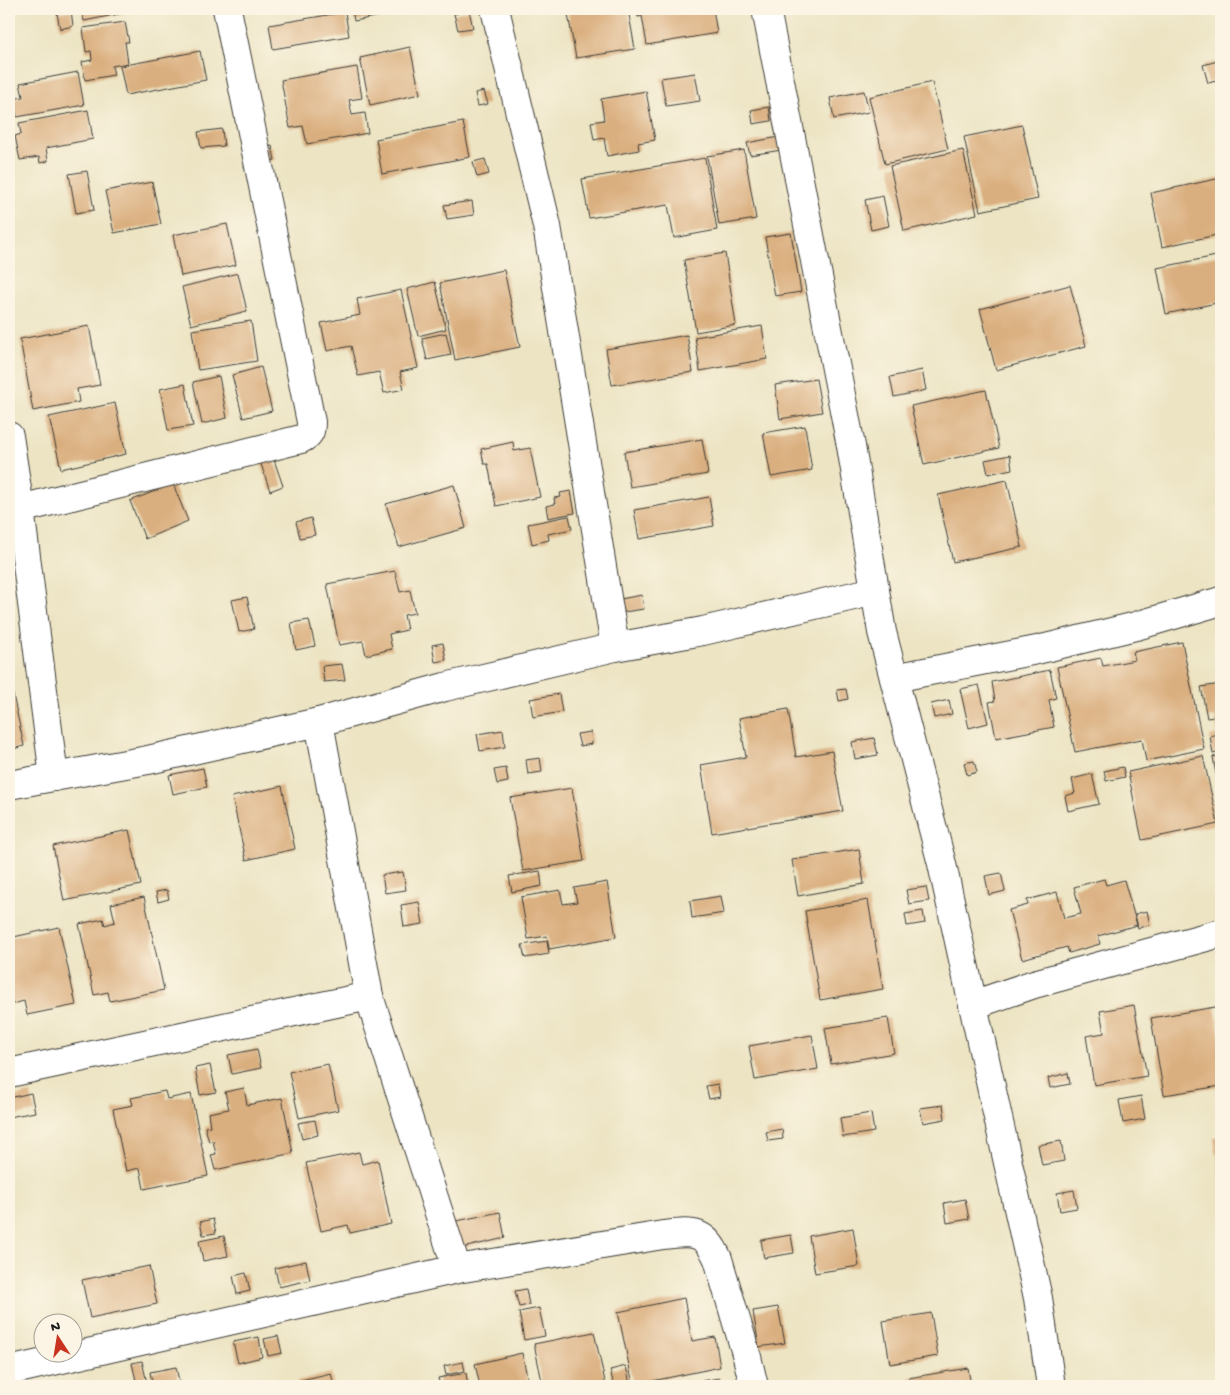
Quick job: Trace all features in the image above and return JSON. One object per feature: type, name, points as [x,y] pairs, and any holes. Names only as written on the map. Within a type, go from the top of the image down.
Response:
[{"type":"street","points":[[20,509],[301,440],[308,436],[311,430],[311,422],[228,9]]},
{"type":"street","points":[[495,9],[547,226],[615,648]]},
{"type":"street","points":[[766,9],[851,446],[882,632],[942,864],[1038,1298],[1051,1386]]},
{"type":"street","points":[[9,436],[54,776]]},
{"type":"street","points":[[9,785],[148,760],[319,722],[446,687],[876,591]]},
{"type":"street","points":[[894,678],[1037,650],[1136,626],[1221,601]]},
{"type":"street","points":[[319,722],[369,996],[457,1268]]},
{"type":"street","points":[[973,1006],[1034,984],[1221,933]]},
{"type":"street","points":[[9,1073],[369,996]]},
{"type":"street","points":[[9,1372],[457,1268],[663,1235],[694,1233],[712,1246],[718,1259],[754,1386]]},
{"type":"building","points":[[81,9],[139,9],[139,10],[84,21]]},
{"type":"building","points":[[352,9],[412,9],[412,10],[354,21]]},
{"type":"building","points":[[567,9],[628,9],[635,49],[576,58]]},
{"type":"building","points":[[636,9],[713,9],[717,33],[647,45],[642,16],[638,17]]},
{"type":"building","points":[[71,10],[73,26],[60,29],[57,13]]},
{"type":"building","points":[[469,10],[473,28],[458,30],[454,14]]},
{"type":"building","points":[[345,12],[349,36],[273,49],[269,25]]},
{"type":"building","points":[[125,22],[129,42],[125,42],[128,63],[112,66],[114,75],[85,80],[82,62],[92,60],[91,51],[86,52],[83,28]]},
{"type":"building","points":[[410,47],[420,94],[370,105],[360,58]]},
{"type":"building","points":[[200,51],[206,80],[126,95],[120,66]]},
{"type":"building","points":[[1221,60],[1221,80],[1208,83],[1203,65]]},
{"type":"building","points":[[357,67],[362,98],[349,100],[352,115],[365,113],[368,133],[307,144],[303,126],[290,128],[281,80]]},
{"type":"building","points":[[78,72],[84,105],[17,117],[13,99],[23,97],[20,83]]},
{"type":"building","points":[[695,73],[700,101],[666,106],[661,78]]},
{"type":"building","points":[[932,82],[948,149],[885,164],[869,97]]},
{"type":"building","points":[[484,91],[488,104],[478,106],[475,93]]},
{"type":"building","points":[[646,91],[655,140],[638,143],[639,150],[607,156],[604,138],[594,140],[591,122],[604,120],[601,99]]},
{"type":"building","points":[[864,91],[869,112],[834,119],[830,98]]},
{"type":"building","points":[[769,107],[771,121],[753,124],[751,110]]},
{"type":"building","points":[[88,110],[93,139],[46,148],[48,161],[40,163],[39,157],[20,160],[15,136],[21,134],[19,123]]},
{"type":"building","points":[[463,122],[470,157],[382,174],[376,139]]},
{"type":"building","points":[[1022,125],[1038,199],[980,211],[964,137]]},
{"type":"building","points":[[222,129],[224,146],[201,148],[198,132]]},
{"type":"building","points":[[779,137],[782,150],[750,155],[747,143]]},
{"type":"building","points":[[272,146],[275,160],[260,163],[257,149]]},
{"type":"building","points":[[744,150],[756,219],[719,225],[707,156]]},
{"type":"building","points":[[963,150],[977,214],[904,231],[890,166]]},
{"type":"building","points":[[705,158],[717,230],[674,238],[668,205],[589,218],[582,179]]},
{"type":"building","points":[[485,159],[489,174],[477,177],[473,162]]},
{"type":"building","points":[[87,171],[94,210],[76,213],[69,174]]},
{"type":"building","points":[[1221,178],[1221,234],[1162,247],[1151,193]]},
{"type":"building","points":[[152,182],[161,224],[114,233],[105,191]]},
{"type":"building","points":[[883,196],[889,226],[871,230],[865,200]]},
{"type":"building","points":[[472,201],[474,215],[447,219],[444,205]]},
{"type":"building","points":[[227,224],[236,265],[181,276],[173,235]]},
{"type":"building","points":[[791,233],[801,292],[775,296],[765,237]]},
{"type":"building","points":[[725,253],[736,325],[696,332],[684,260]]},
{"type":"building","points":[[1221,255],[1221,302],[1166,314],[1157,268]]},
{"type":"building","points":[[504,270],[520,347],[455,360],[440,283]]},
{"type":"building","points":[[238,273],[247,311],[191,325],[182,287]]},
{"type":"building","points":[[435,282],[446,329],[418,336],[407,289]]},
{"type":"building","points":[[1070,285],[1086,346],[996,370],[980,309]]},
{"type":"building","points":[[401,290],[418,368],[400,372],[404,389],[384,393],[379,372],[358,376],[351,346],[327,351],[321,323],[360,315],[357,299]]},
{"type":"building","points":[[251,321],[257,361],[198,370],[192,330]]},
{"type":"building","points":[[89,326],[100,385],[77,389],[79,402],[33,411],[20,339]]},
{"type":"building","points":[[762,326],[767,359],[700,371],[695,337]]},
{"type":"building","points":[[446,333],[451,355],[427,360],[422,338]]},
{"type":"building","points":[[687,335],[693,372],[612,385],[606,349]]},
{"type":"building","points":[[261,367],[272,411],[243,418],[232,375]]},
{"type":"building","points":[[922,370],[926,390],[894,397],[890,377]]},
{"type":"building","points":[[219,376],[227,418],[202,424],[193,382]]},
{"type":"building","points":[[816,379],[822,412],[780,419],[775,385]]},
{"type":"building","points":[[185,384],[193,426],[168,430],[160,389]]},
{"type":"building","points":[[986,390],[999,448],[924,465],[911,406]]},
{"type":"building","points":[[115,403],[126,454],[61,469],[49,417]]},
{"type":"building","points":[[805,426],[812,470],[771,477],[763,433]]},
{"type":"building","points":[[702,439],[708,474],[630,487],[624,452]]},
{"type":"building","points":[[513,442],[514,451],[530,448],[540,497],[496,506],[488,464],[484,464],[481,449]]},
{"type":"building","points":[[1010,455],[1012,469],[988,474],[985,460]]},
{"type":"building","points":[[273,457],[283,486],[270,491],[260,461]]},
{"type":"building","points":[[1007,480],[1022,547],[953,562],[938,495]]},
{"type":"building","points":[[173,484],[188,521],[145,539],[130,501]]},
{"type":"building","points":[[454,485],[466,528],[399,547],[386,504]]},
{"type":"building","points":[[571,491],[575,513],[548,518],[546,506],[555,504],[554,498],[561,497],[560,493]]},
{"type":"building","points":[[709,497],[714,526],[639,539],[634,510]]},
{"type":"building","points":[[569,516],[572,529],[548,534],[549,540],[532,544],[528,524]]},
{"type":"building","points":[[311,518],[315,535],[300,538],[296,522]]},
{"type":"building","points":[[395,571],[400,592],[410,590],[415,613],[404,615],[407,630],[389,634],[392,649],[366,655],[363,641],[339,645],[327,584]]},
{"type":"building","points":[[642,595],[644,609],[617,613],[615,600]]},
{"type":"building","points":[[247,597],[254,629],[239,632],[232,600]]},
{"type":"building","points":[[309,620],[315,646],[296,650],[291,623]]},
{"type":"building","points":[[1182,642],[1204,749],[1146,761],[1142,739],[1075,752],[1057,667],[1101,658],[1103,666],[1135,660],[1133,652]]},
{"type":"building","points":[[443,643],[446,660],[435,662],[432,645]]},
{"type":"building","points":[[342,664],[345,680],[324,682],[322,666]]},
{"type":"building","points":[[1050,670],[1056,698],[1049,700],[1054,727],[996,738],[989,702],[995,701],[992,682]]},
{"type":"building","points":[[1221,684],[1221,752],[1213,754],[1210,736],[1218,734],[1215,717],[1207,718],[1201,687]]},
{"type":"building","points":[[979,685],[988,723],[969,728],[960,689]]},
{"type":"building","points":[[846,689],[848,699],[839,701],[837,690]]},
{"type":"building","points":[[12,690],[24,746],[9,750],[9,691]]},
{"type":"building","points":[[559,694],[562,712],[533,717],[530,699]]},
{"type":"building","points":[[949,700],[952,714],[934,718],[931,704]]},
{"type":"building","points":[[788,709],[796,757],[832,751],[843,811],[712,833],[701,765],[746,757],[739,718]]},
{"type":"building","points":[[503,730],[505,747],[480,751],[477,734]]},
{"type":"building","points":[[591,732],[592,744],[580,746],[577,734]]},
{"type":"building","points":[[874,738],[878,755],[855,759],[852,742]]},
{"type":"building","points":[[1221,755],[1221,773],[1216,774],[1213,757]]},
{"type":"building","points":[[1203,756],[1218,824],[1142,840],[1128,772]]},
{"type":"building","points":[[540,758],[542,772],[528,774],[526,760]]},
{"type":"building","points":[[974,761],[977,772],[967,775],[964,763]]},
{"type":"building","points":[[1123,767],[1125,777],[1106,781],[1104,771]]},
{"type":"building","points":[[203,768],[207,787],[173,794],[169,775]]},
{"type":"building","points":[[506,768],[508,782],[497,784],[494,770]]},
{"type":"building","points":[[1092,774],[1099,804],[1068,811],[1065,796],[1075,793],[1072,779]]},
{"type":"building","points":[[282,786],[295,849],[246,860],[232,797]]},
{"type":"building","points":[[572,788],[584,861],[523,871],[510,798]]},
{"type":"building","points":[[129,830],[141,885],[64,901],[53,846]]},
{"type":"building","points":[[859,849],[864,884],[798,896],[792,860]]},
{"type":"building","points":[[540,871],[542,886],[512,892],[509,876]]},
{"type":"building","points":[[403,872],[406,890],[385,893],[382,875]]},
{"type":"building","points":[[1001,873],[1005,891],[989,895],[985,876]]},
{"type":"building","points":[[1104,879],[1106,885],[1124,880],[1137,925],[1098,936],[1100,944],[1069,953],[1067,947],[1022,959],[1009,910],[1028,905],[1027,900],[1057,892],[1064,918],[1081,914],[1074,887]]},
{"type":"building","points":[[607,882],[616,937],[549,949],[547,936],[528,939],[521,897],[560,890],[563,904],[577,902],[574,888]]},
{"type":"building","points":[[926,887],[929,901],[909,904],[906,890]]},
{"type":"building","points":[[167,890],[169,899],[158,902],[156,892]]},
{"type":"building","points":[[721,896],[724,913],[692,918],[690,901]]},
{"type":"building","points":[[144,897],[164,990],[110,1001],[108,992],[94,995],[79,924],[103,919],[105,925],[115,922],[111,904]]},
{"type":"building","points":[[868,900],[883,989],[820,1000],[805,911]]},
{"type":"building","points":[[419,902],[423,924],[404,927],[401,905]]},
{"type":"building","points":[[923,911],[925,923],[907,926],[905,914]]},
{"type":"building","points":[[1147,911],[1150,925],[1138,928],[1135,914]]},
{"type":"building","points":[[59,927],[76,1005],[27,1015],[24,1001],[9,1005],[9,938]]},
{"type":"building","points":[[547,941],[549,954],[525,958],[522,945]]},
{"type":"building","points":[[1134,1005],[1147,1076],[1094,1085],[1086,1036],[1104,1033],[1100,1011]]},
{"type":"building","points":[[1215,1007],[1221,1041],[1221,1086],[1164,1095],[1151,1018]]},
{"type":"building","points":[[888,1018],[894,1053],[831,1064],[825,1028]]},
{"type":"building","points":[[812,1035],[818,1069],[755,1080],[749,1046]]},
{"type":"building","points":[[257,1049],[261,1068],[232,1074],[228,1055]]},
{"type":"building","points":[[328,1064],[338,1110],[299,1118],[289,1072]]},
{"type":"building","points":[[210,1065],[216,1092],[200,1095],[195,1068]]},
{"type":"building","points":[[1068,1073],[1070,1084],[1050,1088],[1048,1078]]},
{"type":"building","points":[[718,1084],[720,1097],[709,1099],[706,1086]]},
{"type":"building","points":[[244,1088],[247,1105],[282,1098],[293,1153],[215,1170],[211,1155],[216,1154],[213,1141],[209,1142],[205,1127],[210,1126],[208,1113],[229,1109],[225,1092]]},
{"type":"building","points":[[165,1091],[167,1099],[191,1094],[208,1176],[144,1189],[140,1168],[126,1171],[113,1109],[133,1105],[131,1098]]},
{"type":"building","points":[[31,1093],[35,1112],[9,1117],[9,1098]]},
{"type":"building","points":[[1141,1096],[1145,1119],[1123,1123],[1119,1100]]},
{"type":"building","points":[[943,1105],[945,1119],[923,1123],[920,1108]]},
{"type":"building","points":[[871,1113],[874,1132],[843,1137],[840,1118]]},
{"type":"building","points":[[315,1120],[318,1135],[302,1139],[298,1123]]},
{"type":"building","points":[[782,1129],[783,1139],[768,1141],[766,1132]]},
{"type":"building","points":[[1221,1137],[1221,1173],[1220,1173],[1214,1138]]},
{"type":"building","points":[[1061,1141],[1064,1161],[1042,1165],[1038,1145]]},
{"type":"building","points":[[359,1152],[362,1164],[378,1160],[391,1224],[350,1233],[348,1225],[321,1231],[306,1163]]},
{"type":"building","points":[[1074,1190],[1077,1208],[1060,1211],[1057,1193]]},
{"type":"building","points":[[965,1199],[969,1219],[947,1223],[944,1203]]},
{"type":"building","points":[[500,1212],[505,1238],[458,1249],[452,1222]]},
{"type":"building","points":[[213,1219],[216,1233],[203,1235],[200,1222]]},
{"type":"building","points":[[853,1228],[859,1266],[815,1273],[809,1236]]},
{"type":"building","points":[[791,1235],[794,1253],[764,1258],[761,1240]]},
{"type":"building","points":[[224,1236],[228,1256],[203,1261],[199,1241]]},
{"type":"building","points":[[306,1261],[310,1280],[279,1287],[275,1268]]},
{"type":"building","points":[[149,1266],[157,1304],[90,1318],[82,1280]]},
{"type":"building","points":[[246,1273],[250,1291],[237,1294],[233,1276]]},
{"type":"building","points":[[526,1289],[529,1305],[519,1307],[515,1291]]},
{"type":"building","points":[[684,1298],[692,1341],[715,1337],[720,1367],[633,1385],[618,1312]]},
{"type":"building","points":[[778,1307],[785,1343],[759,1347],[753,1311]]},
{"type":"building","points":[[539,1308],[545,1336],[524,1340],[519,1312]]},
{"type":"building","points":[[931,1313],[938,1356],[890,1364],[883,1321]]},
{"type":"building","points":[[594,1332],[606,1386],[543,1386],[534,1344]]},
{"type":"building","points":[[278,1336],[282,1353],[268,1356],[264,1339]]},
{"type":"building","points":[[259,1337],[262,1357],[238,1363],[233,1342]]},
{"type":"building","points":[[522,1353],[529,1386],[480,1386],[475,1364]]},
{"type":"building","points":[[142,1361],[147,1383],[137,1385],[132,1363]]},
{"type":"building","points":[[463,1362],[465,1371],[446,1375],[444,1366]]},
{"type":"building","points":[[626,1366],[630,1384],[614,1386],[610,1370]]},
{"type":"building","points":[[176,1367],[180,1386],[153,1386],[150,1372]]},
{"type":"building","points":[[968,1368],[971,1386],[909,1386],[908,1378]]},
{"type":"building","points":[[331,1373],[334,1386],[298,1386],[297,1381]]},
{"type":"building","points":[[466,1373],[468,1386],[440,1386],[438,1378]]},
{"type":"building","points":[[720,1378],[721,1386],[675,1386],[675,1385]]},
{"type":"building","points":[[284,1380],[286,1386],[262,1386]]}]
